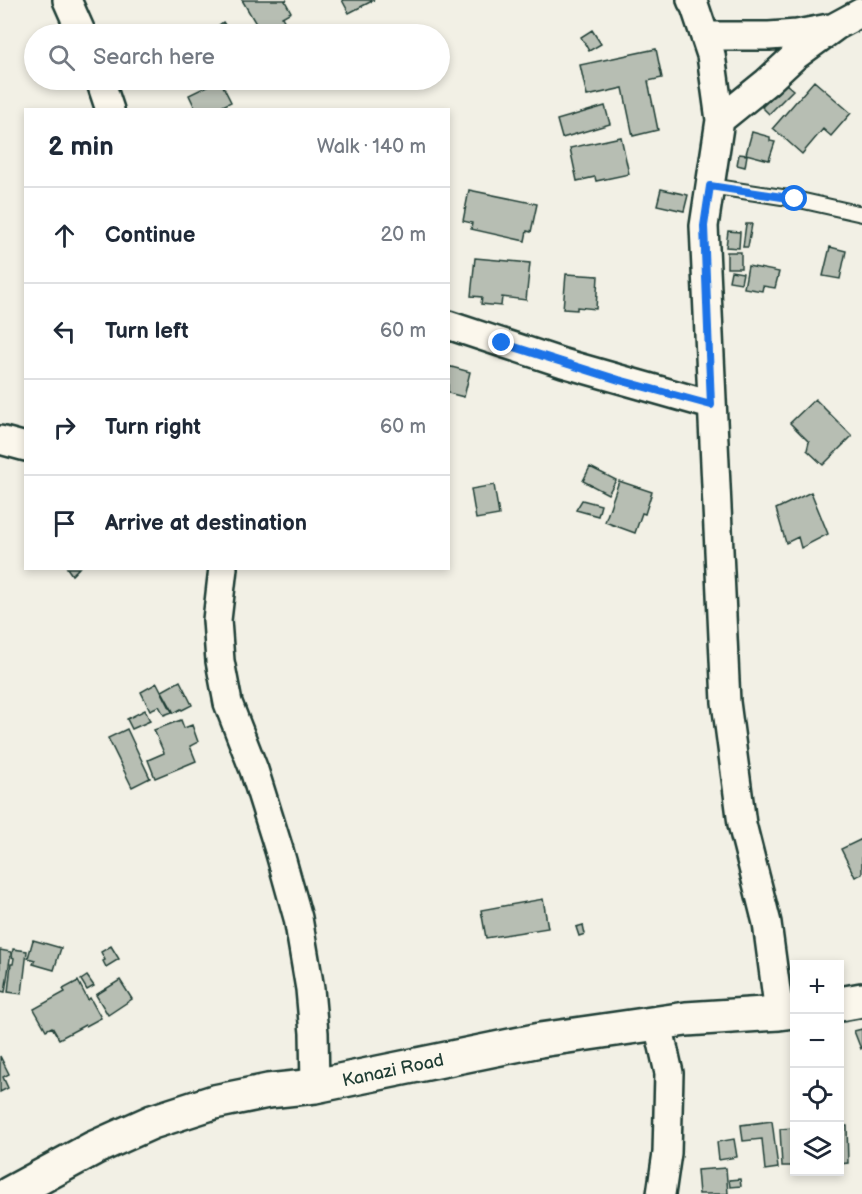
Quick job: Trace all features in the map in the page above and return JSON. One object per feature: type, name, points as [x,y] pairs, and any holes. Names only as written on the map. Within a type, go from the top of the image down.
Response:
[{"type":"main road","points":[[844,1003],[862,1000]]},
{"type":"main road","name":"Kanazi Road","points":[[9,1194],[94,1148],[152,1122],[214,1102],[268,1091],[315,1086],[540,1040],[686,1019],[787,1012]]},
{"type":"street","points":[[691,0],[711,55],[720,120],[704,226],[726,702],[742,824],[787,1012]]},
{"type":"street","points":[[720,120],[795,56],[836,26],[862,12]]},
{"type":"street","points":[[706,36],[798,34],[836,26]]},
{"type":"street","points":[[103,90],[109,108]]},
{"type":"street","points":[[450,326],[563,363],[711,405]]},
{"type":"street","points":[[0,440],[24,446]]},
{"type":"street","points":[[219,572],[217,620],[220,661],[228,703],[257,780],[298,918],[310,989],[315,1086]]},
{"type":"street","points":[[658,1024],[669,1073],[667,1153],[661,1194]]},
{"type":"lane","points":[[710,186],[795,199],[862,214]]},
{"type":"building","points":[[242,0],[287,0],[285,1],[291,12],[282,17],[286,24],[256,24]]},
{"type":"building","points":[[342,0],[374,0],[349,13]]},
{"type":"building","points":[[592,30],[601,44],[589,51],[581,37]]},
{"type":"building","points":[[656,49],[662,78],[648,81],[658,130],[633,136],[623,88],[587,96],[580,65]]},
{"type":"building","points":[[814,81],[851,113],[831,136],[823,129],[802,154],[773,128]]},
{"type":"building","points":[[786,84],[793,90],[769,114],[762,107]]},
{"type":"building","points":[[199,90],[225,90],[231,102],[219,108],[195,108],[189,95]]},
{"type":"building","points":[[605,106],[610,124],[562,138],[557,120]]},
{"type":"building","points":[[752,132],[770,137],[770,141],[775,142],[769,160],[746,154]]},
{"type":"building","points":[[621,137],[629,174],[596,181],[595,177],[577,181],[570,148]]},
{"type":"building","points":[[739,154],[747,155],[745,167],[737,165]]},
{"type":"building","points":[[661,189],[688,195],[684,211],[657,205]]},
{"type":"building","points":[[469,190],[537,204],[531,232],[527,231],[525,241],[471,229],[472,223],[463,221]]},
{"type":"building","points":[[746,224],[752,224],[748,247],[743,247]]},
{"type":"building","points":[[728,231],[740,232],[739,248],[726,247]]},
{"type":"building","points":[[830,247],[846,251],[840,279],[823,276]]},
{"type":"building","points":[[727,252],[741,252],[741,268],[727,268]]},
{"type":"building","points":[[475,258],[530,263],[526,300],[502,297],[501,306],[481,304],[482,297],[471,296]]},
{"type":"building","points":[[748,266],[779,272],[775,288],[763,286],[762,291],[744,288]]},
{"type":"building","points":[[731,271],[743,273],[741,283],[729,281]]},
{"type":"building","points":[[566,274],[598,276],[596,309],[577,307],[577,310],[563,309]]},
{"type":"building","points":[[450,367],[470,372],[464,397],[450,394]]},
{"type":"building","points":[[815,399],[852,436],[823,465],[807,450],[809,442],[790,423]]},
{"type":"building","points":[[590,467],[616,480],[608,494],[583,481]]},
{"type":"building","points":[[619,481],[652,492],[645,514],[642,513],[635,533],[605,522]]},
{"type":"building","points":[[494,485],[499,515],[476,519],[471,489]]},
{"type":"building","points":[[811,492],[828,534],[801,548],[798,537],[786,543],[776,509]]},
{"type":"building","points":[[582,500],[601,505],[598,516],[576,510]]},
{"type":"building","points":[[180,681],[192,705],[174,713],[162,691]]},
{"type":"building","points":[[157,683],[172,712],[164,715],[159,706],[150,710],[141,692]]},
{"type":"building","points":[[145,710],[150,721],[132,729],[127,719]]},
{"type":"building","points":[[181,720],[184,728],[192,725],[198,742],[190,746],[196,761],[155,778],[148,760],[164,753],[154,730]]},
{"type":"building","points":[[127,729],[150,778],[132,787],[108,738]]},
{"type":"building","points":[[862,839],[862,874],[855,877],[841,849]]},
{"type":"building","points":[[543,899],[548,928],[486,938],[481,910]]},
{"type":"building","points":[[583,925],[585,934],[579,936],[576,927]]},
{"type":"building","points":[[33,940],[61,948],[54,970],[33,964],[35,960],[28,958]]},
{"type":"building","points":[[111,946],[119,959],[106,967],[101,952]]},
{"type":"building","points":[[13,949],[27,951],[22,994],[8,992],[11,964],[14,958],[12,957]]},
{"type":"building","points":[[0,950],[11,952],[5,992],[0,991]]},
{"type":"building","points":[[87,976],[94,986],[87,990],[81,980]]},
{"type":"building","points":[[120,980],[132,999],[108,1015],[96,995]]},
{"type":"building","points":[[78,981],[101,1018],[59,1039],[52,1027],[46,1030],[34,1009],[65,992],[63,989]]},
{"type":"building","points":[[862,1029],[862,1048],[861,1049],[854,1031]]},
{"type":"building","points":[[0,1056],[9,1074],[3,1077],[8,1088],[0,1092]]},
{"type":"building","points":[[772,1121],[778,1168],[765,1170],[762,1139],[743,1141],[741,1125]]},
{"type":"building","points":[[844,1126],[847,1126],[848,1163],[844,1164]]},
{"type":"building","points":[[790,1128],[790,1166],[782,1166],[780,1129]]},
{"type":"building","points":[[734,1139],[737,1157],[719,1160],[717,1142]]},
{"type":"building","points":[[726,1168],[728,1194],[699,1194],[697,1170]]},
{"type":"building","points":[[740,1179],[741,1186],[730,1187],[729,1180]]},
{"type":"route","points":[[502,343],[619,380],[711,405],[704,226],[710,186],[795,199]]}]
